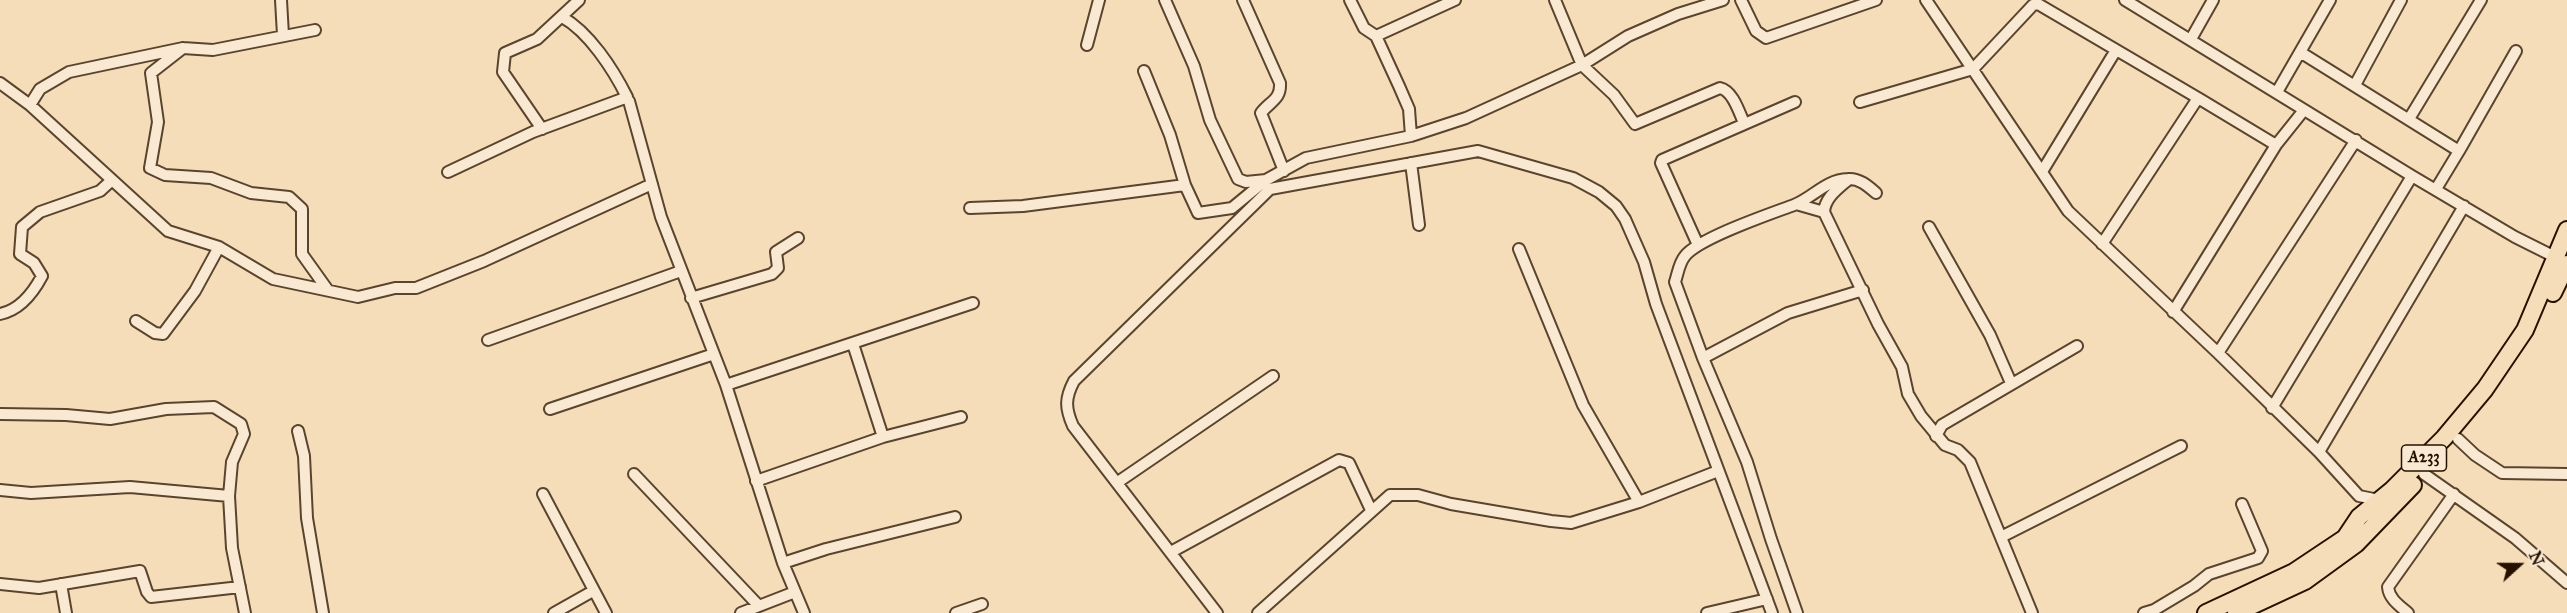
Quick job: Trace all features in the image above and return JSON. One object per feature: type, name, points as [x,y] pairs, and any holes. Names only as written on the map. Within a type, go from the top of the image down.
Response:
[{"type":"highway","name":"A233","points":[[2236,613],[2305,581],[2356,544],[2458,439],[2494,395],[2533,334],[2562,261],[2567,230]]},
{"type":"highway","name":"A233","points":[[2206,613],[2294,572],[2345,537],[2359,517],[2444,438],[2486,389],[2525,330],[2562,261]]},
{"type":"street","points":[[281,0],[283,36]]},
{"type":"street","points":[[542,129],[503,72],[505,53],[537,39],[579,0]]},
{"type":"street","points":[[1087,45],[1100,0]]},
{"type":"street","points":[[1165,0],[1194,66],[1210,120],[1238,179],[1246,182],[1266,180]]},
{"type":"street","points":[[1244,0],[1280,83],[1281,93],[1261,113],[1284,171]]},
{"type":"street","points":[[1350,0],[1364,28],[1376,36],[1409,109],[1411,136]]},
{"type":"street","points":[[1376,36],[1455,0]]},
{"type":"street","points":[[1555,0],[1582,65],[1614,95],[1635,124],[1720,88],[1725,89],[1732,98],[1744,123]]},
{"type":"street","points":[[1144,71],[1170,135],[1185,185],[1198,213],[1204,213],[1232,208],[1266,180],[1306,158],[1411,136],[1466,118],[1582,65],[1628,36],[1678,15],[1723,0]]},
{"type":"street","points":[[1741,0],[1756,31],[1766,38],[1876,0]]},
{"type":"street","points":[[1844,0],[1847,11]]},
{"type":"street","points":[[1926,0],[2043,170],[2068,211],[2218,353],[2319,452],[2359,496],[2379,500]]},
{"type":"street","points":[[2125,0],[2412,176],[2515,237],[2562,261]]},
{"type":"street","points":[[2191,39],[2213,0]]},
{"type":"street","points":[[2277,92],[2330,0]]},
{"type":"street","points":[[2355,85],[2401,0]]},
{"type":"street","points":[[2409,119],[2481,0]]},
{"type":"street","points":[[1860,102],[1973,69],[2033,5],[2038,4],[2276,145]]},
{"type":"street","points":[[562,17],[576,24],[610,65],[624,91],[625,98],[629,101],[652,184],[681,271],[726,385],[783,563],[804,613]]},
{"type":"street","points":[[30,105],[40,89],[69,72],[183,48],[213,50],[315,30]]},
{"type":"street","points":[[183,48],[151,73],[158,122],[150,168],[165,176],[212,178],[251,193],[289,197],[302,208],[302,254],[327,289]]},
{"type":"street","points":[[2043,170],[2116,50]]},
{"type":"street","points":[[2436,189],[2516,51]]},
{"type":"street","points":[[2300,52],[2459,151]]},
{"type":"street","points":[[0,83],[30,105],[168,231],[219,247],[273,279],[358,297],[395,288],[416,288],[484,261],[652,184]]},
{"type":"street","points":[[448,172],[542,129],[625,98]]},
{"type":"street","points":[[2102,244],[2198,98]]},
{"type":"street","points":[[1698,245],[1661,164],[1662,160],[1795,102]]},
{"type":"street","points":[[2173,312],[2276,145],[2304,110]]},
{"type":"street","points":[[2218,353],[2356,140]]},
{"type":"street","points":[[1217,613],[1073,426],[1066,410],[1066,401],[1074,381],[1270,189],[1478,151],[1573,178],[1599,192],[1616,206],[1625,219],[1644,262],[1656,304],[1772,613]]},
{"type":"street","points":[[1411,163],[1419,225]]},
{"type":"street","points":[[2272,408],[2412,176]]},
{"type":"street","points":[[1850,178],[1824,204],[1824,212],[1902,367],[1908,394],[1936,436],[1945,445],[1958,450],[1970,462],[2032,613]]},
{"type":"street","points":[[1797,613],[1747,462],[1702,358],[1675,282],[1685,256],[1698,245],[1778,209],[1796,204],[1829,182],[1850,178],[1866,184],[1876,193]]},
{"type":"street","points":[[0,314],[12,309],[34,292],[42,276],[34,263],[20,254],[22,227],[40,212],[100,191],[112,180]]},
{"type":"street","points":[[970,208],[1023,206],[1185,185]]},
{"type":"street","points":[[1796,204],[1824,212]]},
{"type":"street","points":[[2319,452],[2464,206]]},
{"type":"street","points":[[1929,227],[1990,334],[2011,383]]},
{"type":"street","points":[[691,298],[772,274],[778,268],[776,252],[798,238]]},
{"type":"street","points":[[136,321],[155,333],[163,334],[195,291],[219,247]]},
{"type":"street","points":[[1519,249],[1583,405],[1639,502]]},
{"type":"street","points":[[488,340],[681,271]]},
{"type":"street","points":[[1702,358],[1788,313],[1863,291]]},
{"type":"street","points":[[726,385],[973,303]]},
{"type":"street","points":[[853,344],[883,437]]},
{"type":"street","points":[[1936,436],[1942,425],[2077,346]]},
{"type":"street","points":[[550,409],[714,354]]},
{"type":"street","points":[[1118,482],[1273,376]]},
{"type":"street","points":[[0,416],[66,415],[111,419],[166,410],[214,407],[241,424],[244,434],[232,462],[229,496],[232,548],[245,613]]},
{"type":"street","points":[[756,481],[883,437],[961,417]]},
{"type":"street","points":[[298,430],[304,456],[307,518],[323,613]]},
{"type":"street","points":[[2458,439],[2475,455],[2502,472],[2567,474]]},
{"type":"street","points":[[2001,537],[2181,446]]},
{"type":"street","points":[[1171,552],[1339,460],[1349,463],[1371,510]]},
{"type":"street","points":[[1258,613],[1390,495],[1402,494],[1571,523],[1639,502],[1719,471]]},
{"type":"street","points":[[634,474],[758,605]]},
{"type":"street","points":[[2424,474],[2516,538],[2567,583]]},
{"type":"street","points":[[0,490],[31,493],[130,487],[229,496]]},
{"type":"street","points":[[543,494],[606,613]]},
{"type":"street","points":[[2408,613],[2394,601],[2388,588],[2454,494]]},
{"type":"street","points":[[2359,496],[2359,517]]},
{"type":"street","points":[[2144,613],[2154,610],[2194,586],[2209,574],[2258,558],[2262,551],[2242,504]]},
{"type":"street","points":[[783,563],[826,549],[955,518]]},
{"type":"street","points":[[0,584],[39,588],[140,571],[151,597],[240,587]]},
{"type":"street","points":[[61,584],[66,613]]},
{"type":"street","points":[[554,613],[593,591]]},
{"type":"street","points":[[741,613],[795,592]]},
{"type":"street","points":[[1707,613],[1767,598]]},
{"type":"street","points":[[956,613],[982,604]]}]
